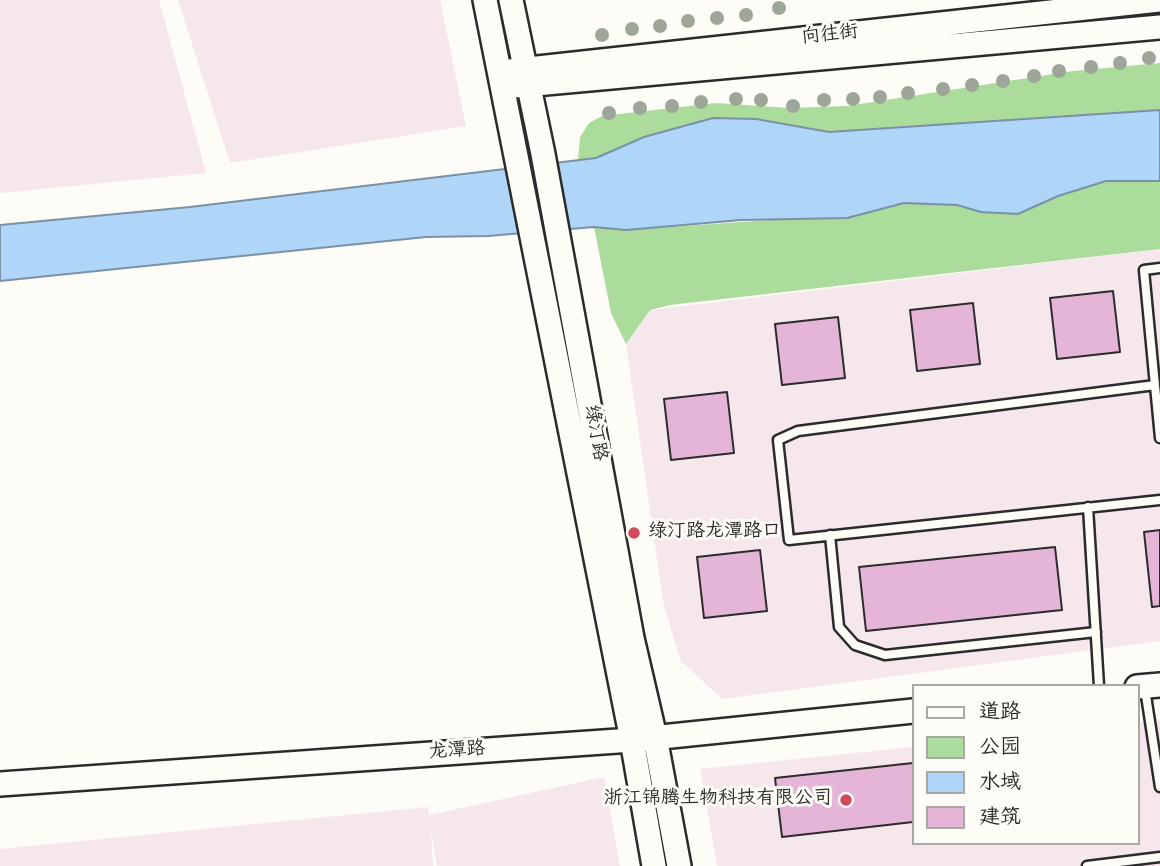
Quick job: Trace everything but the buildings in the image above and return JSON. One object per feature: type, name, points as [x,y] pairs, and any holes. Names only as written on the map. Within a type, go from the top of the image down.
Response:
[{"type":"street","name":"绿汀路","points":[[485,0],[632,740],[654,866]]},
{"type":"street","name":"绿汀路","points":[[511,0],[543,154],[632,638],[655,737],[679,866]]},
{"type":"street","name":"向往街","points":[[501,80],[1147,1]]},
{"type":"street","name":"向往街","points":[[525,76],[1160,27]]},
{"type":"street","name":"龙潭路","points":[[0,784],[632,740],[912,711]]},
{"type":"lane","points":[[1160,268],[1144,270],[1156,353],[1155,384],[1160,438]]},
{"type":"lane","points":[[1155,384],[797,431],[779,440],[789,540],[1160,500]]},
{"type":"lane","points":[[1088,507],[1099,684]]},
{"type":"lane","points":[[830,535],[839,627],[855,645],[885,655],[1096,632]]},
{"type":"lane","points":[[1147,686],[1160,786]]},
{"type":"lane","points":[[1087,866],[1160,857]]},
{"type":"shaded area","points":[[0,0],[159,0],[206,173],[0,193]]},
{"type":"shaded area","points":[[178,0],[440,0],[466,126],[230,163]]},
{"type":"shaded area","points":[[1160,249],[1160,641],[722,699],[680,660],[663,601],[626,344],[650,310]]},
{"type":"shaded area","points":[[1160,720],[1160,866],[717,866],[700,769],[912,747],[912,845],[1139,845],[1139,723]]},
{"type":"shaded area","points":[[604,777],[620,866],[437,866],[431,830],[433,866],[0,866],[0,849],[428,807],[429,815]]},
{"type":"green space","points":[[1160,63],[1160,110],[829,132],[756,119],[713,118],[644,137],[596,158],[578,160],[580,137],[589,123],[602,116],[716,103],[789,108],[847,106],[1073,71]]},
{"type":"green space","points":[[1107,181],[1160,181],[1160,249],[670,305],[650,310],[626,344],[611,313],[594,227],[626,230],[814,217],[878,210],[904,203],[958,205],[981,212],[1018,214],[1060,196]]},
{"type":"water","points":[[1160,110],[1160,181],[1106,181],[1058,196],[1018,214],[981,212],[957,205],[904,203],[847,218],[741,220],[626,230],[594,227],[488,236],[426,237],[0,281],[0,225],[190,207],[596,158],[644,137],[713,118],[756,119],[829,132]]},
{"type":"place","name":"绿汀路龙潭路口","points":[[634,533]]},
{"type":"place","name":"浙江锦腾生物科技有限公司","points":[[846,800]]}]
